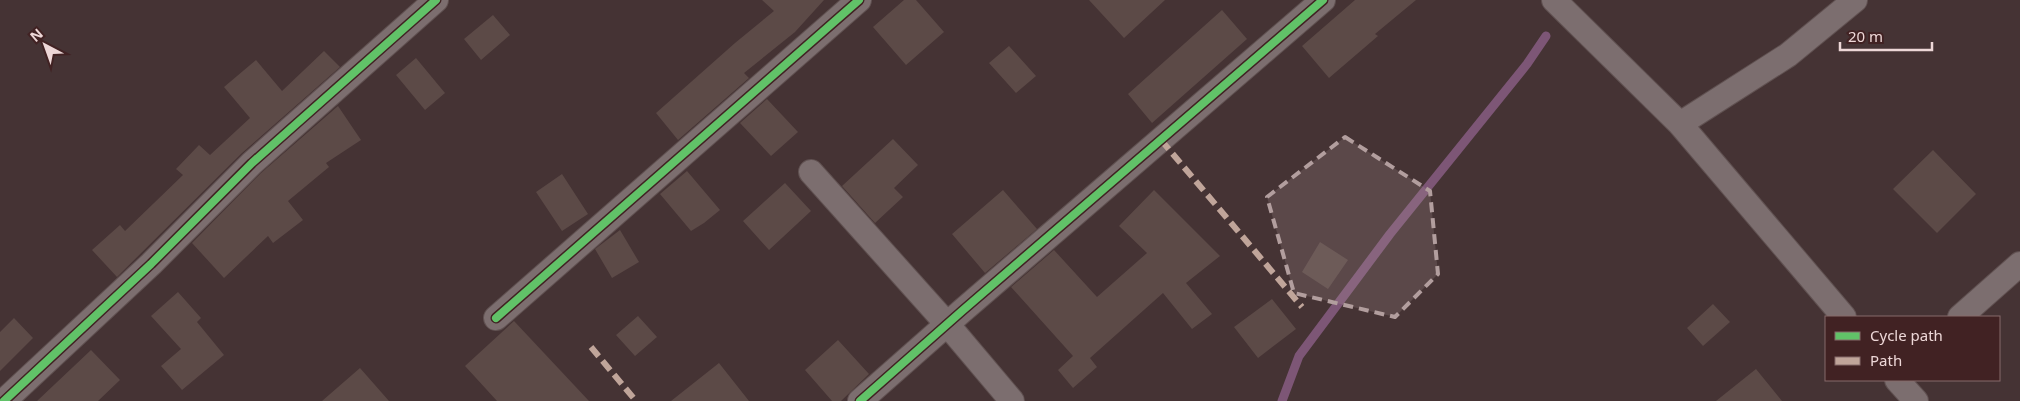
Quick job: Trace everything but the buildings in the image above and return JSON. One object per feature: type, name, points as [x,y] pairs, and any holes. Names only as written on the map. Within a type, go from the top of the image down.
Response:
[{"type":"street","points":[[4,401],[152,264],[252,162],[436,0]]},
{"type":"street","points":[[496,318],[859,0]]},
{"type":"street","points":[[860,401],[1323,0]]},
{"type":"street","points":[[1554,0],[1680,124],[1843,316]]},
{"type":"street","points":[[1680,124],[1788,55],[1855,0]]},
{"type":"street","points":[[811,172],[947,324],[1012,401]]},
{"type":"street","points":[[1961,316],[2020,264]]},
{"type":"street","points":[[1899,381],[1916,401]]},
{"type":"highlighted area","points":[[1345,137],[1430,191],[1438,274],[1395,317],[1294,293],[1267,197]]},
{"type":"waterway","points":[[1282,401],[1299,356],[1390,234],[1527,64],[1546,36]]},
{"type":"marked path","points":[[1161,140],[1302,307]]},
{"type":"marked path","points":[[591,347],[636,401]]},
{"type":"cycle path","points":[[4,401],[151,264],[252,163],[436,0]]},
{"type":"cycle path","points":[[496,318],[859,0]]},
{"type":"cycle path","points":[[860,401],[1323,0]]}]
